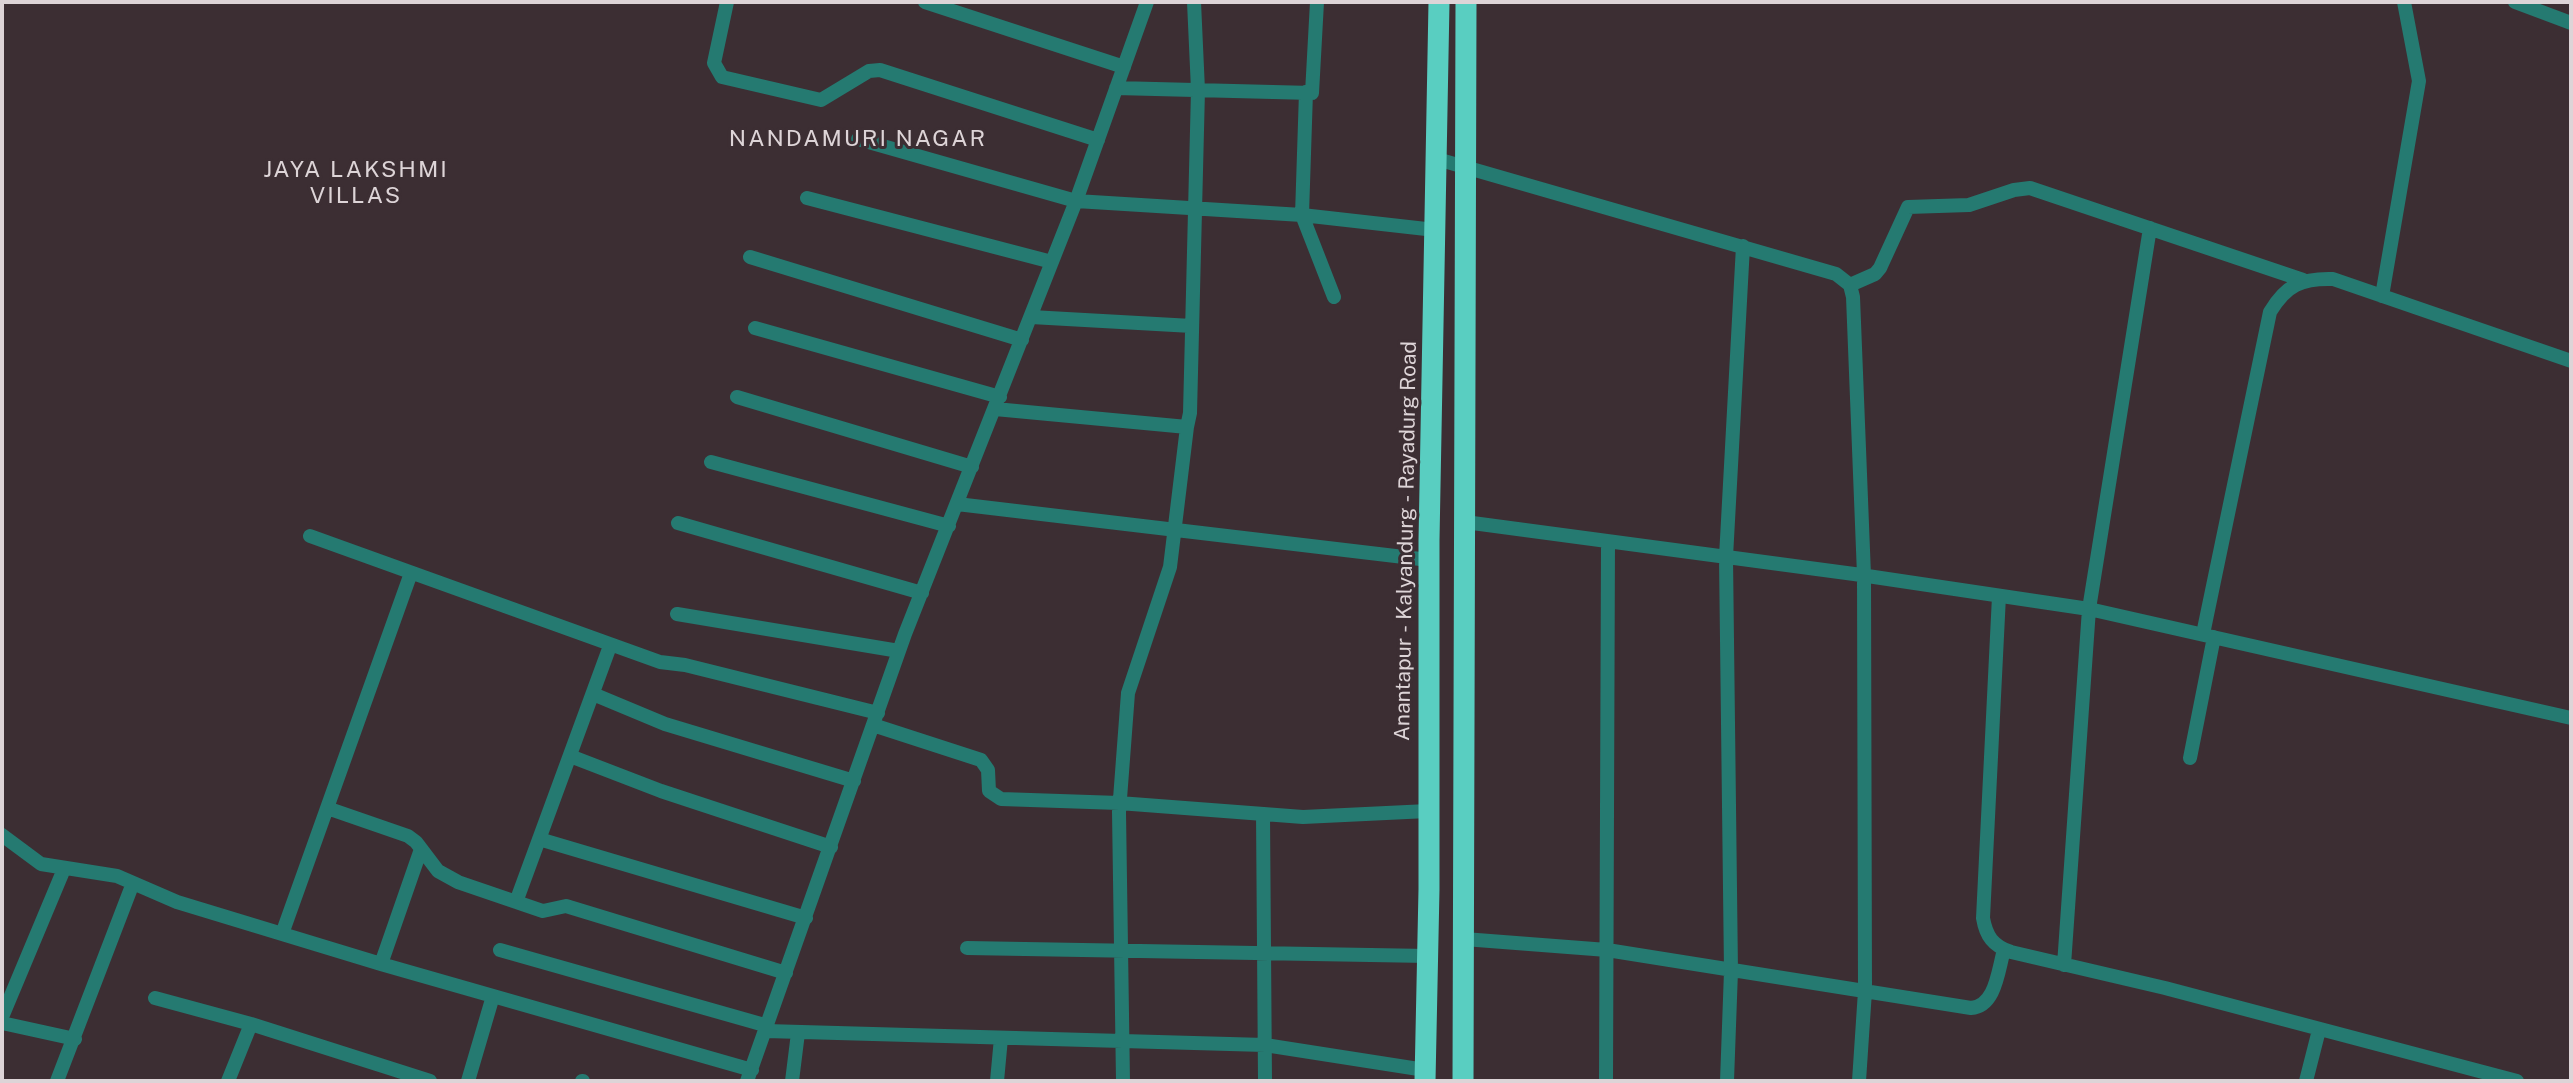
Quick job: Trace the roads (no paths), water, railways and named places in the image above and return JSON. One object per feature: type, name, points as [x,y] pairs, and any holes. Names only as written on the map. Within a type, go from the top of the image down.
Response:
[{"type":"highway","name":"Anantapur - Kalyandurg - Rayadurg Road","points":[[1425,1075],[1429,560],[1438,2]]},
{"type":"highway","points":[[1463,1081],[1466,2]]},
{"type":"street","points":[[727,2],[714,63],[722,77],[821,100],[869,71],[880,70],[1098,140]]},
{"type":"street","points":[[925,2],[1124,67]]},
{"type":"street","points":[[2,835],[41,864],[108,874],[177,902],[750,1076],[899,651],[1076,201],[1147,2]]},
{"type":"street","points":[[1123,1081],[1119,803],[1128,693],[1170,567],[1191,414],[1193,208],[1198,90],[1194,2]]},
{"type":"street","points":[[1116,88],[1312,93],[1317,2]]},
{"type":"street","points":[[2382,296],[2419,81],[2404,2]]},
{"type":"street","points":[[2515,2],[2571,23]]},
{"type":"street","points":[[1306,92],[1303,215],[1334,297]]},
{"type":"street","points":[[858,139],[1076,201],[1303,215],[1435,230]]},
{"type":"street","points":[[1437,159],[1836,274],[1850,285],[1853,297],[1864,575],[1865,991],[1859,1081]]},
{"type":"street","points":[[1850,285],[1875,274],[1908,206],[1969,205],[2014,190],[2030,188],[2303,281],[2333,279],[2571,360]]},
{"type":"street","points":[[807,198],[1052,262]]},
{"type":"street","points":[[2064,965],[2089,609],[2150,228]]},
{"type":"street","points":[[1727,1081],[1731,971],[1726,557],[1743,246]]},
{"type":"street","points":[[750,257],[1022,340]]},
{"type":"street","points":[[2190,758],[2209,636],[2270,312],[2280,296],[2303,281]]},
{"type":"street","points":[[1031,317],[1192,326]]},
{"type":"street","points":[[755,328],[997,403],[1187,428]]},
{"type":"street","points":[[737,397],[972,467]]},
{"type":"street","points":[[711,462],[949,526]]},
{"type":"street","points":[[957,504],[1429,560]]},
{"type":"street","points":[[1465,522],[1864,575],[2089,609],[2571,718]]},
{"type":"street","points":[[678,523],[922,593]]},
{"type":"street","points":[[310,536],[610,646],[660,662],[685,665],[876,719],[981,761],[988,769],[989,791],[1000,799],[1119,803],[1303,817],[1428,811]]},
{"type":"street","points":[[1606,1081],[1608,541]]},
{"type":"street","points":[[282,934],[411,573]]},
{"type":"street","points":[[1999,596],[1983,918],[1989,939],[2004,950],[2319,1030],[2463,1075],[2517,1081]]},
{"type":"street","points":[[677,614],[899,651]]},
{"type":"street","points":[[516,902],[610,646]]},
{"type":"street","points":[[593,694],[665,724],[854,781]]},
{"type":"street","points":[[570,756],[661,791],[831,846]]},
{"type":"street","points":[[327,807],[408,836],[446,877],[543,911],[566,906],[786,973]]},
{"type":"street","points":[[1264,814],[1265,1081]]},
{"type":"street","points":[[539,839],[806,918]]},
{"type":"street","points":[[382,964],[421,849]]},
{"type":"street","points":[[2,1017],[64,869]]},
{"type":"street","points":[[57,1081],[134,883]]},
{"type":"street","points":[[1464,939],[1607,950],[1979,1007],[1989,999],[2004,950]]},
{"type":"street","points":[[967,948],[1264,951],[1427,956]]},
{"type":"street","points":[[500,950],[767,1029],[798,1033],[1265,1045],[1425,1075]]},
{"type":"street","points":[[468,1081],[492,996]]},
{"type":"street","points":[[155,998],[251,1024],[430,1081]]},
{"type":"street","points":[[2,1023],[75,1038]]},
{"type":"street","points":[[228,1081],[251,1024]]},
{"type":"street","points":[[2306,1081],[2319,1030]]},
{"type":"street","points":[[792,1081],[798,1033]]},
{"type":"street","points":[[998,1081],[1000,1038]]},
{"type":"district","name":"NANDAMURI NAGAR","points":[[858,139]]},
{"type":"district","name":"JAYA LAKSHMI VILLAS","points":[[356,183]]}]
